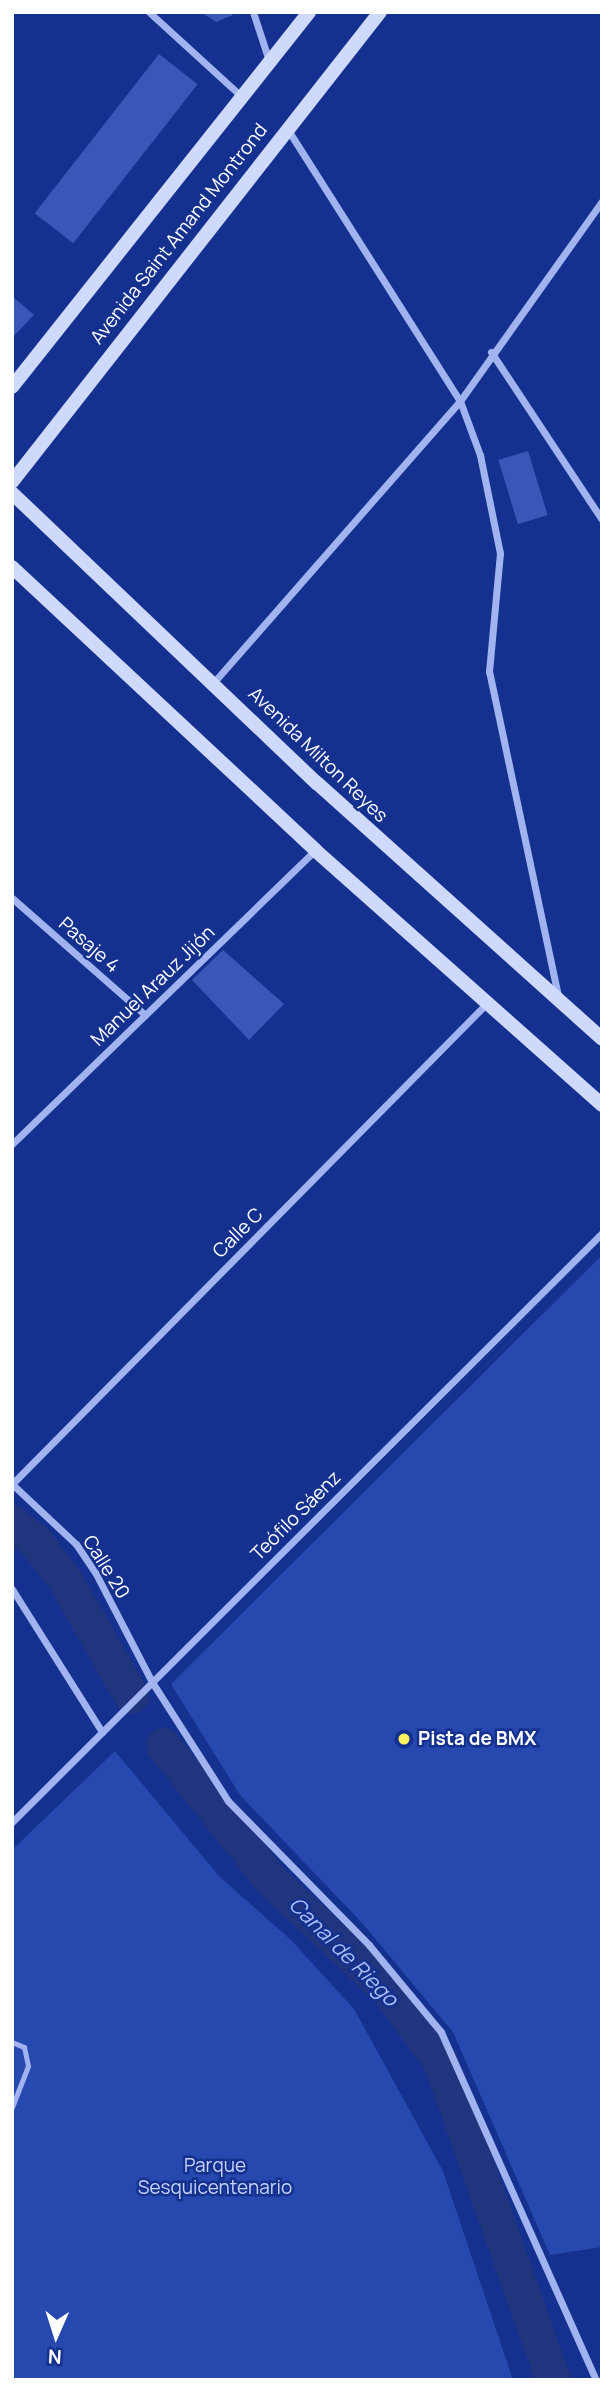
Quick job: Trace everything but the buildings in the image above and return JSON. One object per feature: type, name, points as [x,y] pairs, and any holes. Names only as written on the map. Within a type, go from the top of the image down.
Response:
[{"type":"street","points":[[149,12],[241,96]]},
{"type":"street","points":[[253,12],[270,62]]},
{"type":"street","name":"Avenida Saint Amand Montrond","points":[[12,387],[309,12]]},
{"type":"street","name":"Avenida Saint Amand Montrond","points":[[12,482],[286,127],[380,12]]},
{"type":"street","points":[[286,127],[460,401],[480,455],[500,553],[489,671],[500,739],[522,806],[559,1000]]},
{"type":"street","points":[[214,682],[460,401],[491,352],[602,201]]},
{"type":"street","points":[[491,352],[602,520]]},
{"type":"street","name":"Avenida Milton Reyes","points":[[12,493],[214,682],[317,783],[602,1039]]},
{"type":"street","points":[[12,567],[315,850],[602,1105]]},
{"type":"street","name":"Manuel Arauz Jijón","points":[[12,1144],[315,850]]},
{"type":"street","name":"Pasaje 4","points":[[12,898],[145,1015]]},
{"type":"street","name":"Calle C","points":[[12,1484],[486,1004]]},
{"type":"street","name":"Teófilo Sáenz","points":[[12,1822],[602,1233]]},
{"type":"street","name":"Calle 20","points":[[12,1484],[76,1544],[152,1682],[228,1801],[369,1945],[441,2032],[596,2380]]},
{"type":"street","points":[[12,1589],[102,1732]]},
{"type":"lane","points":[[12,2042],[24,2047],[28,2066],[12,2106]]},
{"type":"green space","name":"Pista de BMX","points":[[602,1255],[602,2247],[550,2255],[453,2032],[363,1924],[240,1795],[171,1684]]},
{"type":"green space","name":"Parque Sesquicentenario","points":[[115,1751],[219,1876],[292,1941],[354,2009],[443,2171],[513,2380],[12,2380],[12,1850]]},
{"type":"waterway","name":"Canal de Riego","points":[[12,1522],[35,1541],[66,1582],[131,1696]]},
{"type":"waterway","name":"Canal de Riego","points":[[163,1745],[272,1881],[387,1989],[440,2061],[553,2380]]},
{"type":"place","name":"Pista de BMX","points":[[404,1739]]}]
